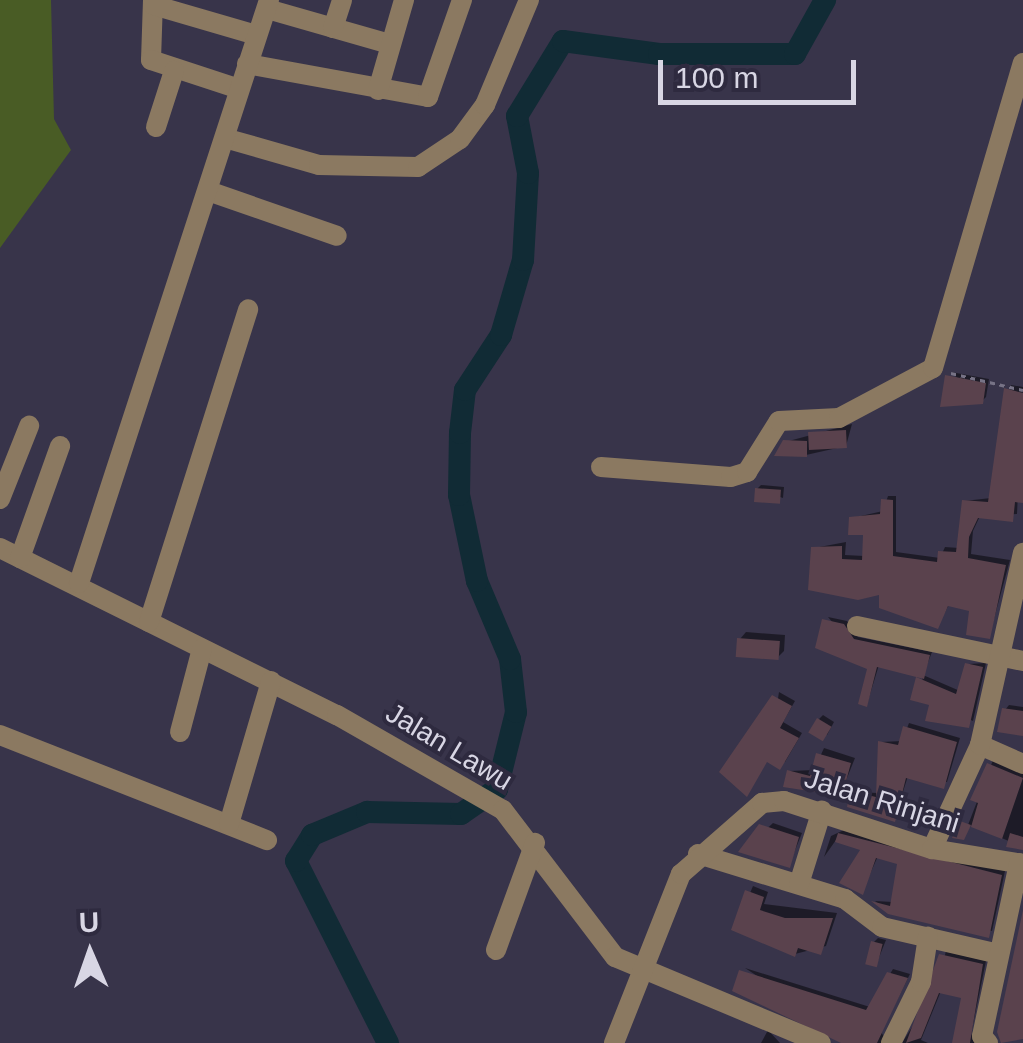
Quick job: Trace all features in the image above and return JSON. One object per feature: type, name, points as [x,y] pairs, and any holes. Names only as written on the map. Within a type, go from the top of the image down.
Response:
[{"type":"street","points":[[333,28],[342,0]]},
{"type":"street","points":[[378,90],[404,0]]},
{"type":"street","points":[[246,64],[428,98],[462,0]]},
{"type":"street","points":[[228,138],[318,165],[418,167],[460,139],[485,105],[529,0]]},
{"type":"street","points":[[239,90],[174,71],[148,57],[153,2],[199,8],[256,34]]},
{"type":"street","points":[[79,583],[211,192],[246,64],[268,4],[390,44]]},
{"type":"street","points":[[602,466],[730,477],[747,472],[779,421],[839,418],[932,368],[1023,63]]},
{"type":"street","points":[[156,127],[174,71]]},
{"type":"street","points":[[211,192],[337,236]]},
{"type":"street","points":[[149,622],[248,310]]},
{"type":"street","points":[[0,500],[29,426]]},
{"type":"street","points":[[20,558],[60,446]]},
{"type":"street","name":"Jalan Lawu","points":[[0,548],[79,583],[149,622],[271,680],[466,796],[503,810],[535,843],[596,939],[637,972],[821,1043]]},
{"type":"street","points":[[932,849],[980,745],[998,657],[1016,613],[1023,553]]},
{"type":"street","points":[[858,626],[1023,661]]},
{"type":"street","points":[[180,732],[202,648]]},
{"type":"street","points":[[229,824],[271,680]]},
{"type":"street","points":[[0,735],[267,840]]},
{"type":"street","points":[[980,745],[1023,764]]},
{"type":"street","name":"Jalan Rinjani","points":[[614,1043],[637,972],[698,854],[772,799],[822,810],[932,849],[1021,863]]},
{"type":"street","points":[[799,884],[822,810]]},
{"type":"street","points":[[496,950],[535,843]]},
{"type":"street","points":[[698,854],[846,899],[882,927],[999,954]]},
{"type":"street","points":[[988,1043],[982,1036],[1021,863]]},
{"type":"street","points":[[891,1043],[921,982],[928,938]]},
{"type":"path","points":[[932,368],[1023,390]]},
{"type":"green space","points":[[0,0],[51,0],[54,119],[71,150],[0,248]]},
{"type":"building","points":[[945,375],[986,383],[983,404],[940,407]]},
{"type":"building","points":[[1004,388],[1023,393],[1023,503],[1015,502],[1013,522],[978,518],[969,537],[968,558],[1006,565],[990,639],[966,635],[969,611],[948,606],[938,629],[879,608],[879,595],[858,600],[808,590],[811,547],[842,546],[842,559],[862,560],[863,535],[848,535],[849,517],[880,514],[881,499],[893,500],[893,556],[937,562],[938,551],[956,552],[962,500],[988,502]]},
{"type":"building","points":[[846,430],[847,448],[809,450],[808,432]]},
{"type":"building","points":[[783,440],[807,441],[807,457],[774,456]]},
{"type":"building","points":[[755,488],[781,490],[780,504],[754,502]]},
{"type":"building","points":[[822,619],[844,624],[854,639],[930,655],[924,679],[877,667],[867,707],[858,704],[867,669],[815,648]]},
{"type":"building","points":[[737,638],[780,641],[779,660],[736,657]]},
{"type":"building","points":[[965,663],[983,667],[969,728],[925,721],[929,705],[910,700],[916,677],[956,694]]},
{"type":"building","points":[[772,695],[792,706],[780,728],[799,738],[780,770],[767,762],[747,797],[719,772]]},
{"type":"building","points":[[1002,708],[1023,711],[1023,736],[997,732]]},
{"type":"building","points":[[817,718],[832,727],[823,741],[808,733]]},
{"type":"building","points":[[903,726],[957,742],[944,789],[906,778],[895,822],[847,807],[850,791],[876,797],[878,741],[898,745]]},
{"type":"building","points":[[816,753],[851,763],[842,796],[783,787],[787,770],[810,776]]},
{"type":"building","points":[[987,763],[1023,778],[1002,839],[971,827],[978,803],[970,800]]},
{"type":"building","points":[[960,821],[971,825],[964,840],[952,838]]},
{"type":"building","points":[[759,824],[799,837],[790,868],[738,852]]},
{"type":"building","points":[[838,833],[1002,875],[989,938],[888,914],[871,901],[890,906],[897,864],[876,858],[863,895],[839,883],[860,850],[835,842]]},
{"type":"building","points":[[1010,833],[1023,837],[1023,850],[1006,847]]},
{"type":"building","points":[[745,890],[764,897],[760,910],[785,918],[833,918],[821,955],[798,948],[795,957],[731,930]]},
{"type":"building","points":[[1023,910],[1023,1039],[1001,1043],[997,1032]]},
{"type":"building","points":[[871,941],[883,944],[877,967],[865,964]]},
{"type":"building","points":[[939,954],[983,964],[970,1043],[952,1043],[961,998],[939,993],[921,1038],[906,1043]]},
{"type":"building","points":[[739,970],[866,1010],[887,972],[908,978],[877,1043],[841,1043],[732,991]]},
{"type":"waterway","points":[[388,1043],[296,861],[312,835],[367,812],[461,814],[497,789],[516,712],[510,659],[477,581],[459,495],[460,433],[465,390],[501,335],[523,260],[528,173],[517,116],[563,41],[659,54],[795,54],[825,0]]}]
